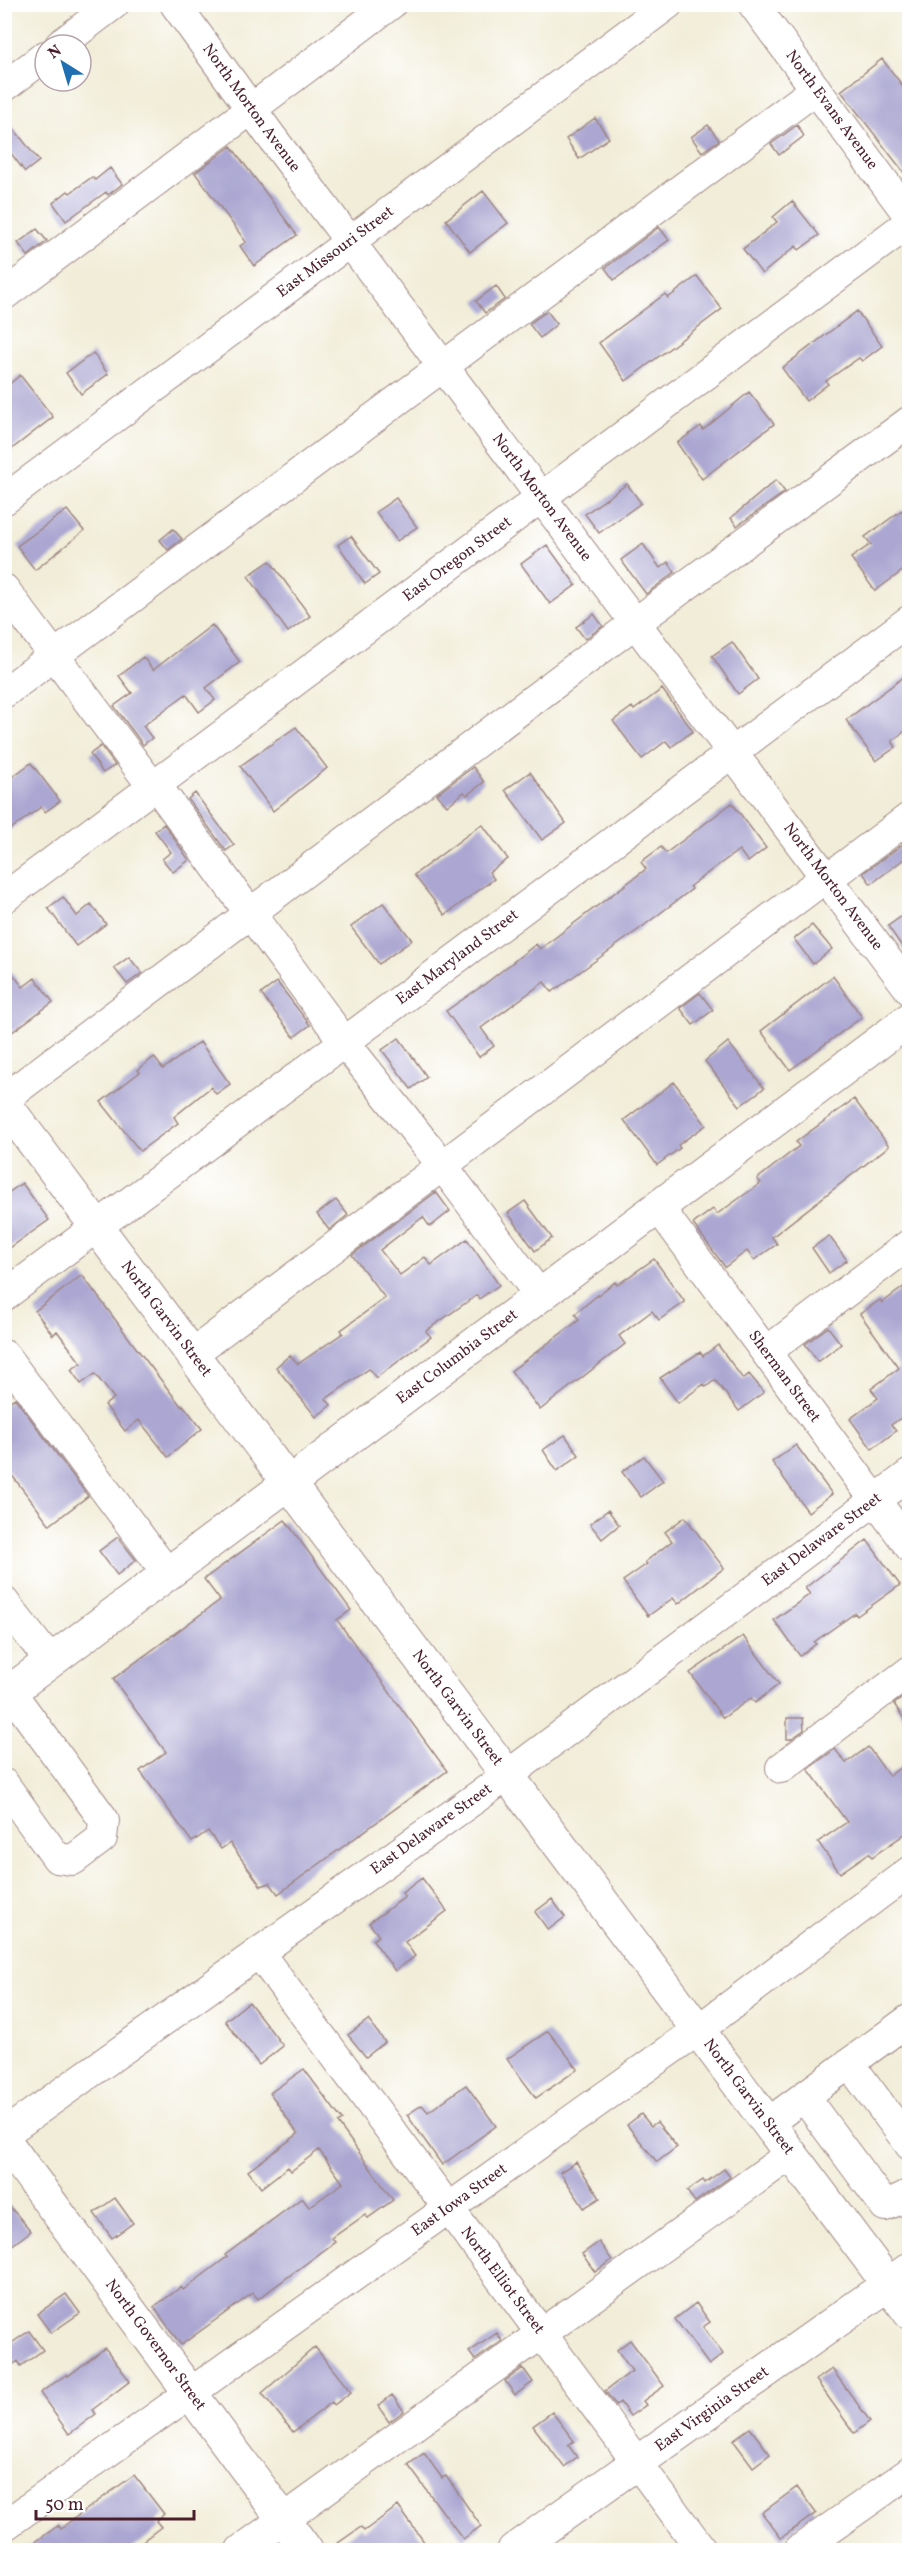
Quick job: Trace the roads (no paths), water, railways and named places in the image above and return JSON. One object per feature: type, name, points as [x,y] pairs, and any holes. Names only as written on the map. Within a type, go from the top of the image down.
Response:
[{"type":"main road","name":"East Columbia Street","points":[[7,1694],[167,1573],[291,1484],[909,1019]]},
{"type":"main road","name":"North Garvin Street","points":[[4,1101],[791,2154],[899,2277],[909,2313]]},
{"type":"main road","name":"North Governor Street","points":[[4,2140],[306,2550]]},
{"type":"main road","name":"East Virginia Street","points":[[514,2550],[899,2277]]},
{"type":"street","points":[[76,33],[114,4]]},
{"type":"street","name":"North Morton Avenue","points":[[176,4],[350,242],[734,752],[909,990]]},
{"type":"street","points":[[4,295],[391,4]]},
{"type":"street","name":"East Missouri Street","points":[[4,500],[669,4]]},
{"type":"street","name":"North Evans Avenue","points":[[753,4],[909,217]]},
{"type":"street","points":[[4,87],[33,65]]},
{"type":"street","points":[[4,693],[816,89]]},
{"type":"street","name":"East Oregon Street","points":[[4,898],[909,222]]},
{"type":"street","points":[[4,1101],[635,623],[909,421]]},
{"type":"street","points":[[4,589],[345,1043],[442,1165],[540,1296]]},
{"type":"street","name":"East Maryland Street","points":[[4,1296],[909,620]]},
{"type":"street","points":[[192,1354],[909,817]]},
{"type":"street","name":"Sherman Street","points":[[659,1208],[909,1547]]},
{"type":"street","points":[[766,1352],[909,1244]]},
{"type":"street","points":[[4,1354],[167,1573]]},
{"type":"street","name":"East Delaware Street","points":[[4,2134],[508,1775],[909,1474]]},
{"type":"street","points":[[4,1602],[50,1661]]},
{"type":"street","points":[[781,1768],[909,1671]]},
{"type":"street","points":[[4,1784],[57,1858],[73,1860],[102,1838],[104,1821],[7,1694]]},
{"type":"street","name":"East Iowa Street","points":[[4,2526],[447,2207],[699,2030],[909,1871]]},
{"type":"street","name":"North Elliot Street","points":[[259,1953],[639,2462],[702,2550]]},
{"type":"street","points":[[768,2123],[909,2019]]},
{"type":"street","points":[[849,2063],[909,2145]]},
{"type":"street","points":[[804,2097],[885,2206],[909,2194]]},
{"type":"street","points":[[241,2550],[543,2335],[791,2154]]},
{"type":"street","points":[[800,2550],[909,2472]]}]
